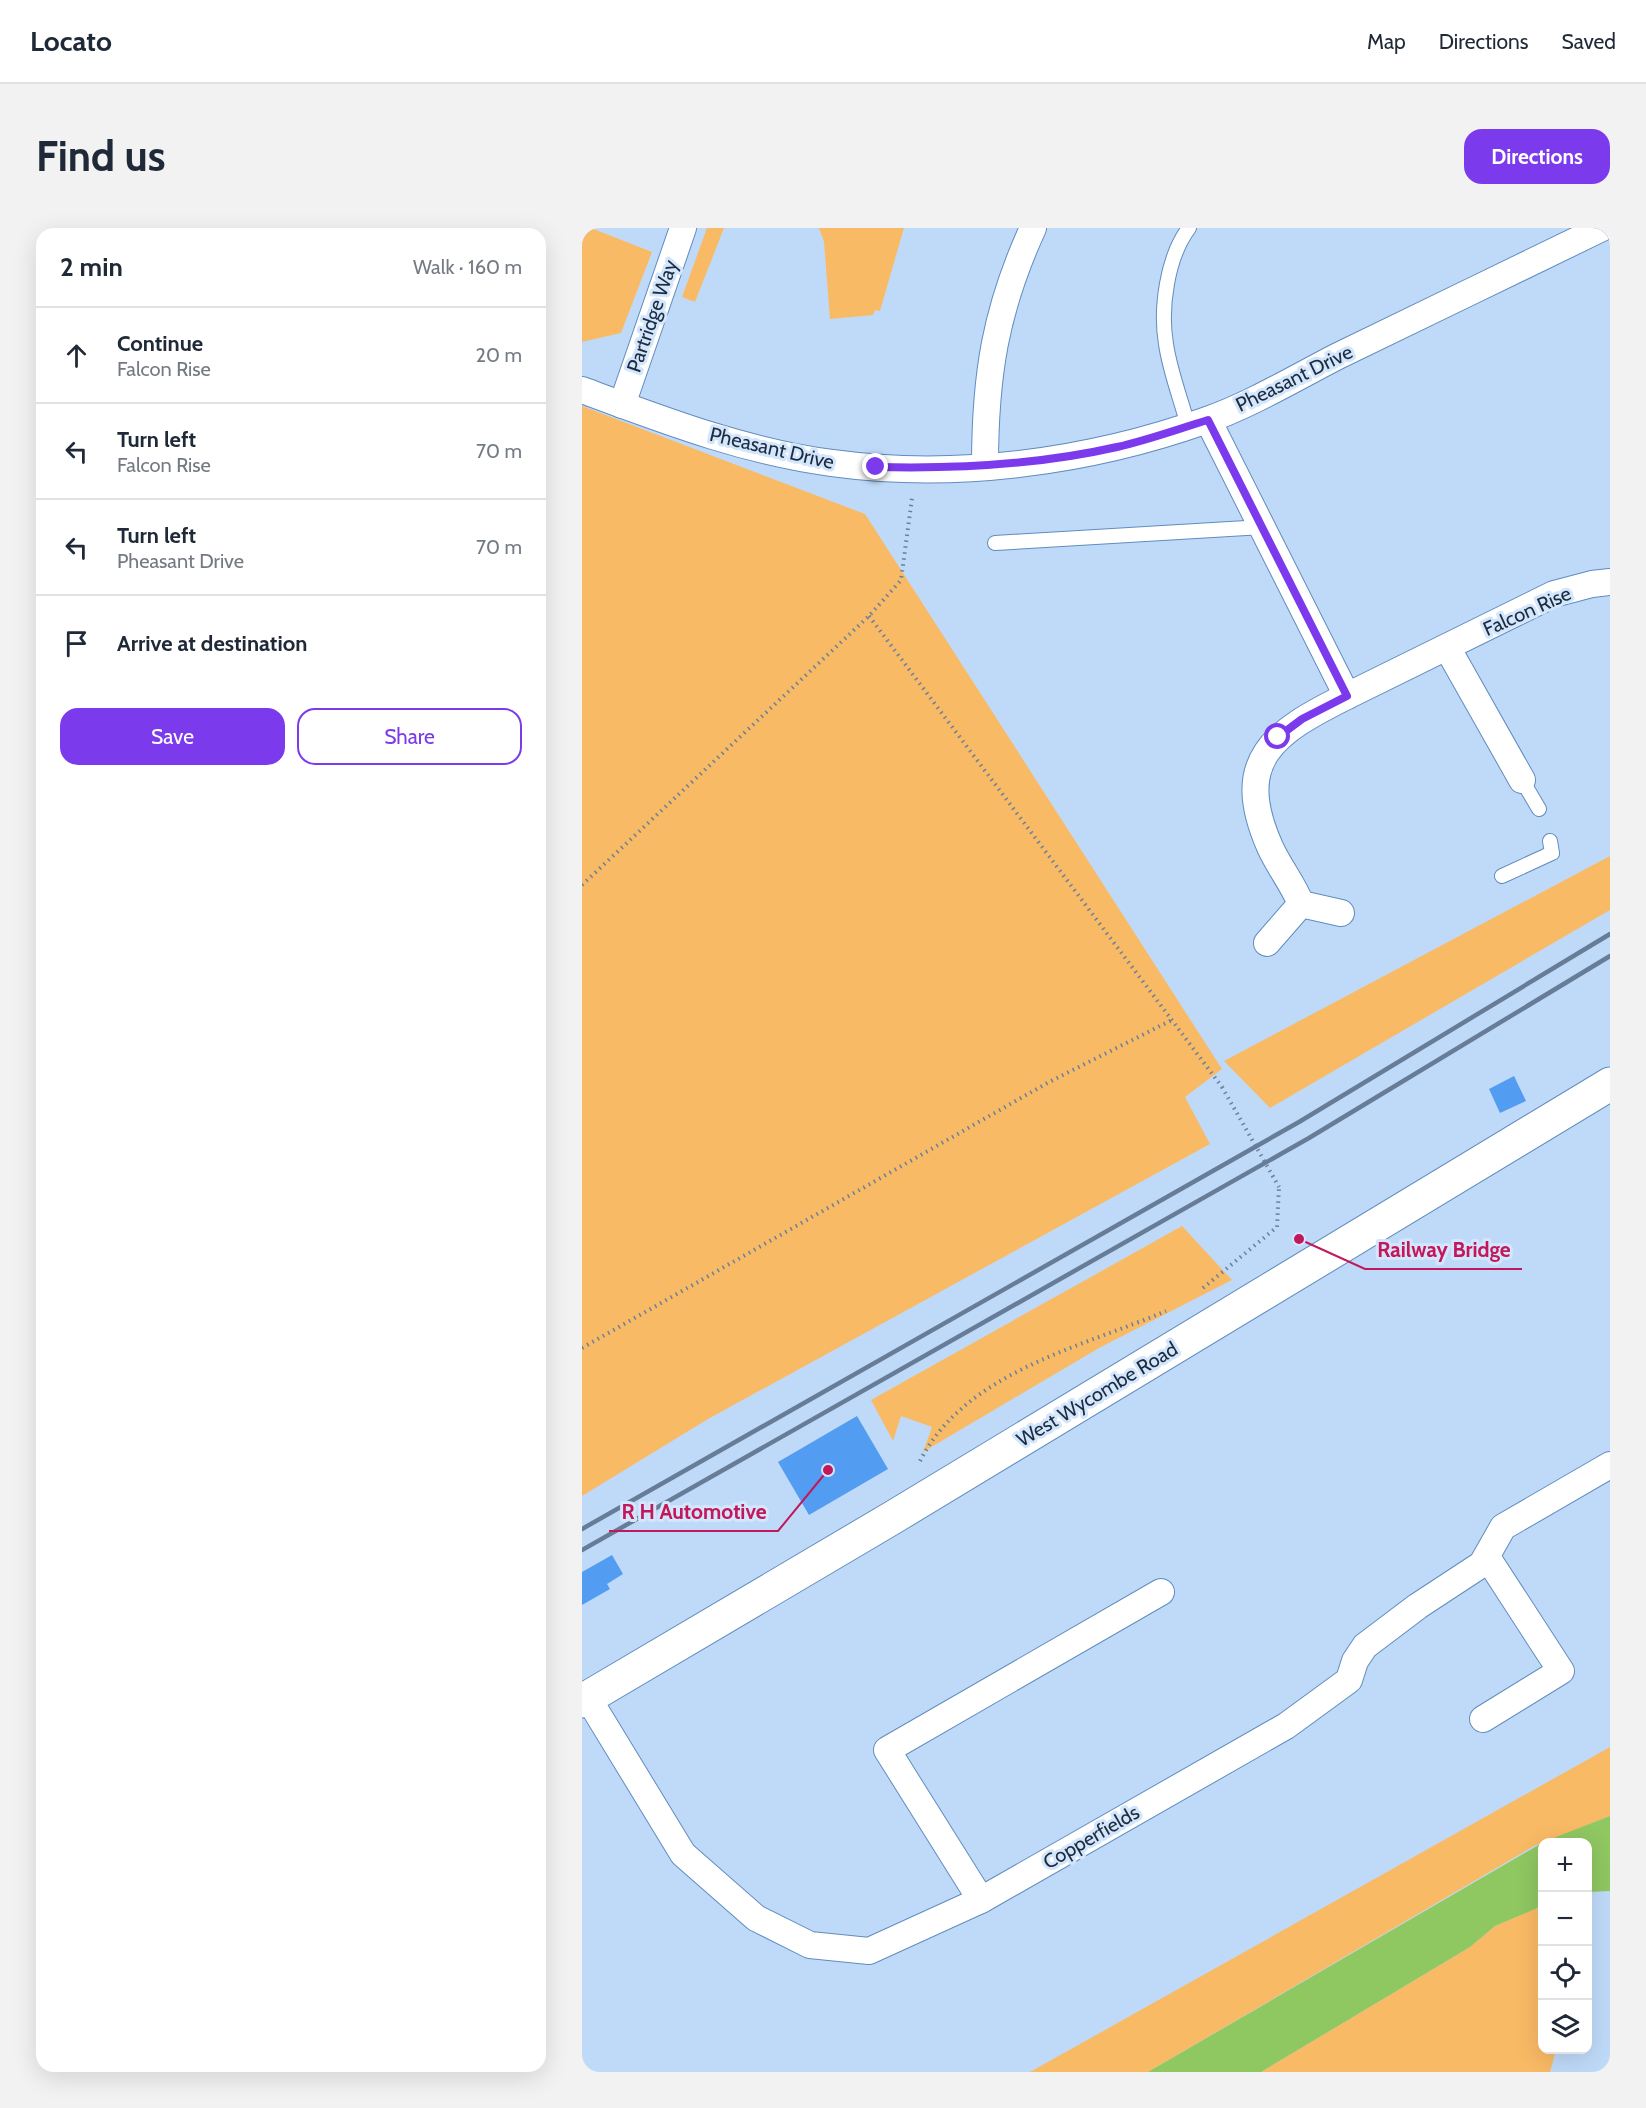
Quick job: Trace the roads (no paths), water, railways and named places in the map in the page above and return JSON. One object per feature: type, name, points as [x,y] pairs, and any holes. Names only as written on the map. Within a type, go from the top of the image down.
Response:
[{"type":"highway","name":"West Wycombe Road","points":[[585,1699],[892,1518],[1610,1084]]},
{"type":"street","name":"Partridge Way","points":[[622,405],[683,228]]},
{"type":"street","points":[[985,466],[985,403],[995,338],[1011,275],[1033,228]]},
{"type":"street","name":"Pheasant Drive","points":[[582,390],[720,439],[779,454],[832,463],[916,468],[1037,462],[1118,447],[1198,423],[1602,228]]},
{"type":"street","points":[[1198,423],[1263,527],[1347,696]]},
{"type":"street","name":"Falcon Rise","points":[[1301,904],[1292,883],[1271,850],[1259,820],[1255,791],[1261,764],[1278,737],[1302,719],[1448,649],[1554,594],[1592,584],[1610,582]]},
{"type":"street","points":[[1448,649],[1522,780]]},
{"type":"street","points":[[1267,943],[1301,904],[1341,913]]},
{"type":"street","name":"Copperfields","points":[[585,1699],[683,1854],[756,1918],[810,1945],[869,1951],[981,1900],[1286,1726],[1349,1680],[1355,1660],[1365,1646],[1418,1606],[1482,1564],[1503,1527],[1610,1466]]},
{"type":"street","points":[[1483,1719],[1561,1671],[1487,1557]]},
{"type":"street","points":[[981,1900],[887,1750],[1161,1592]]},
{"type":"lane","points":[[1189,228],[1179,241],[1166,286],[1166,344],[1198,423]]},
{"type":"lane","points":[[995,543],[1263,527]]},
{"type":"lane","points":[[1522,780],[1539,809]]},
{"type":"lane","points":[[1502,876],[1552,853],[1551,841]]},
{"type":"railway","points":[[582,1529],[1299,1122],[1610,934]]},
{"type":"railway","points":[[582,1550],[1309,1138],[1610,956]]},
{"type":"place","name":"Railway Bridge","points":[[1299,1239]]},
{"type":"place","name":"R H Automotive","points":[[828,1470]]}]
